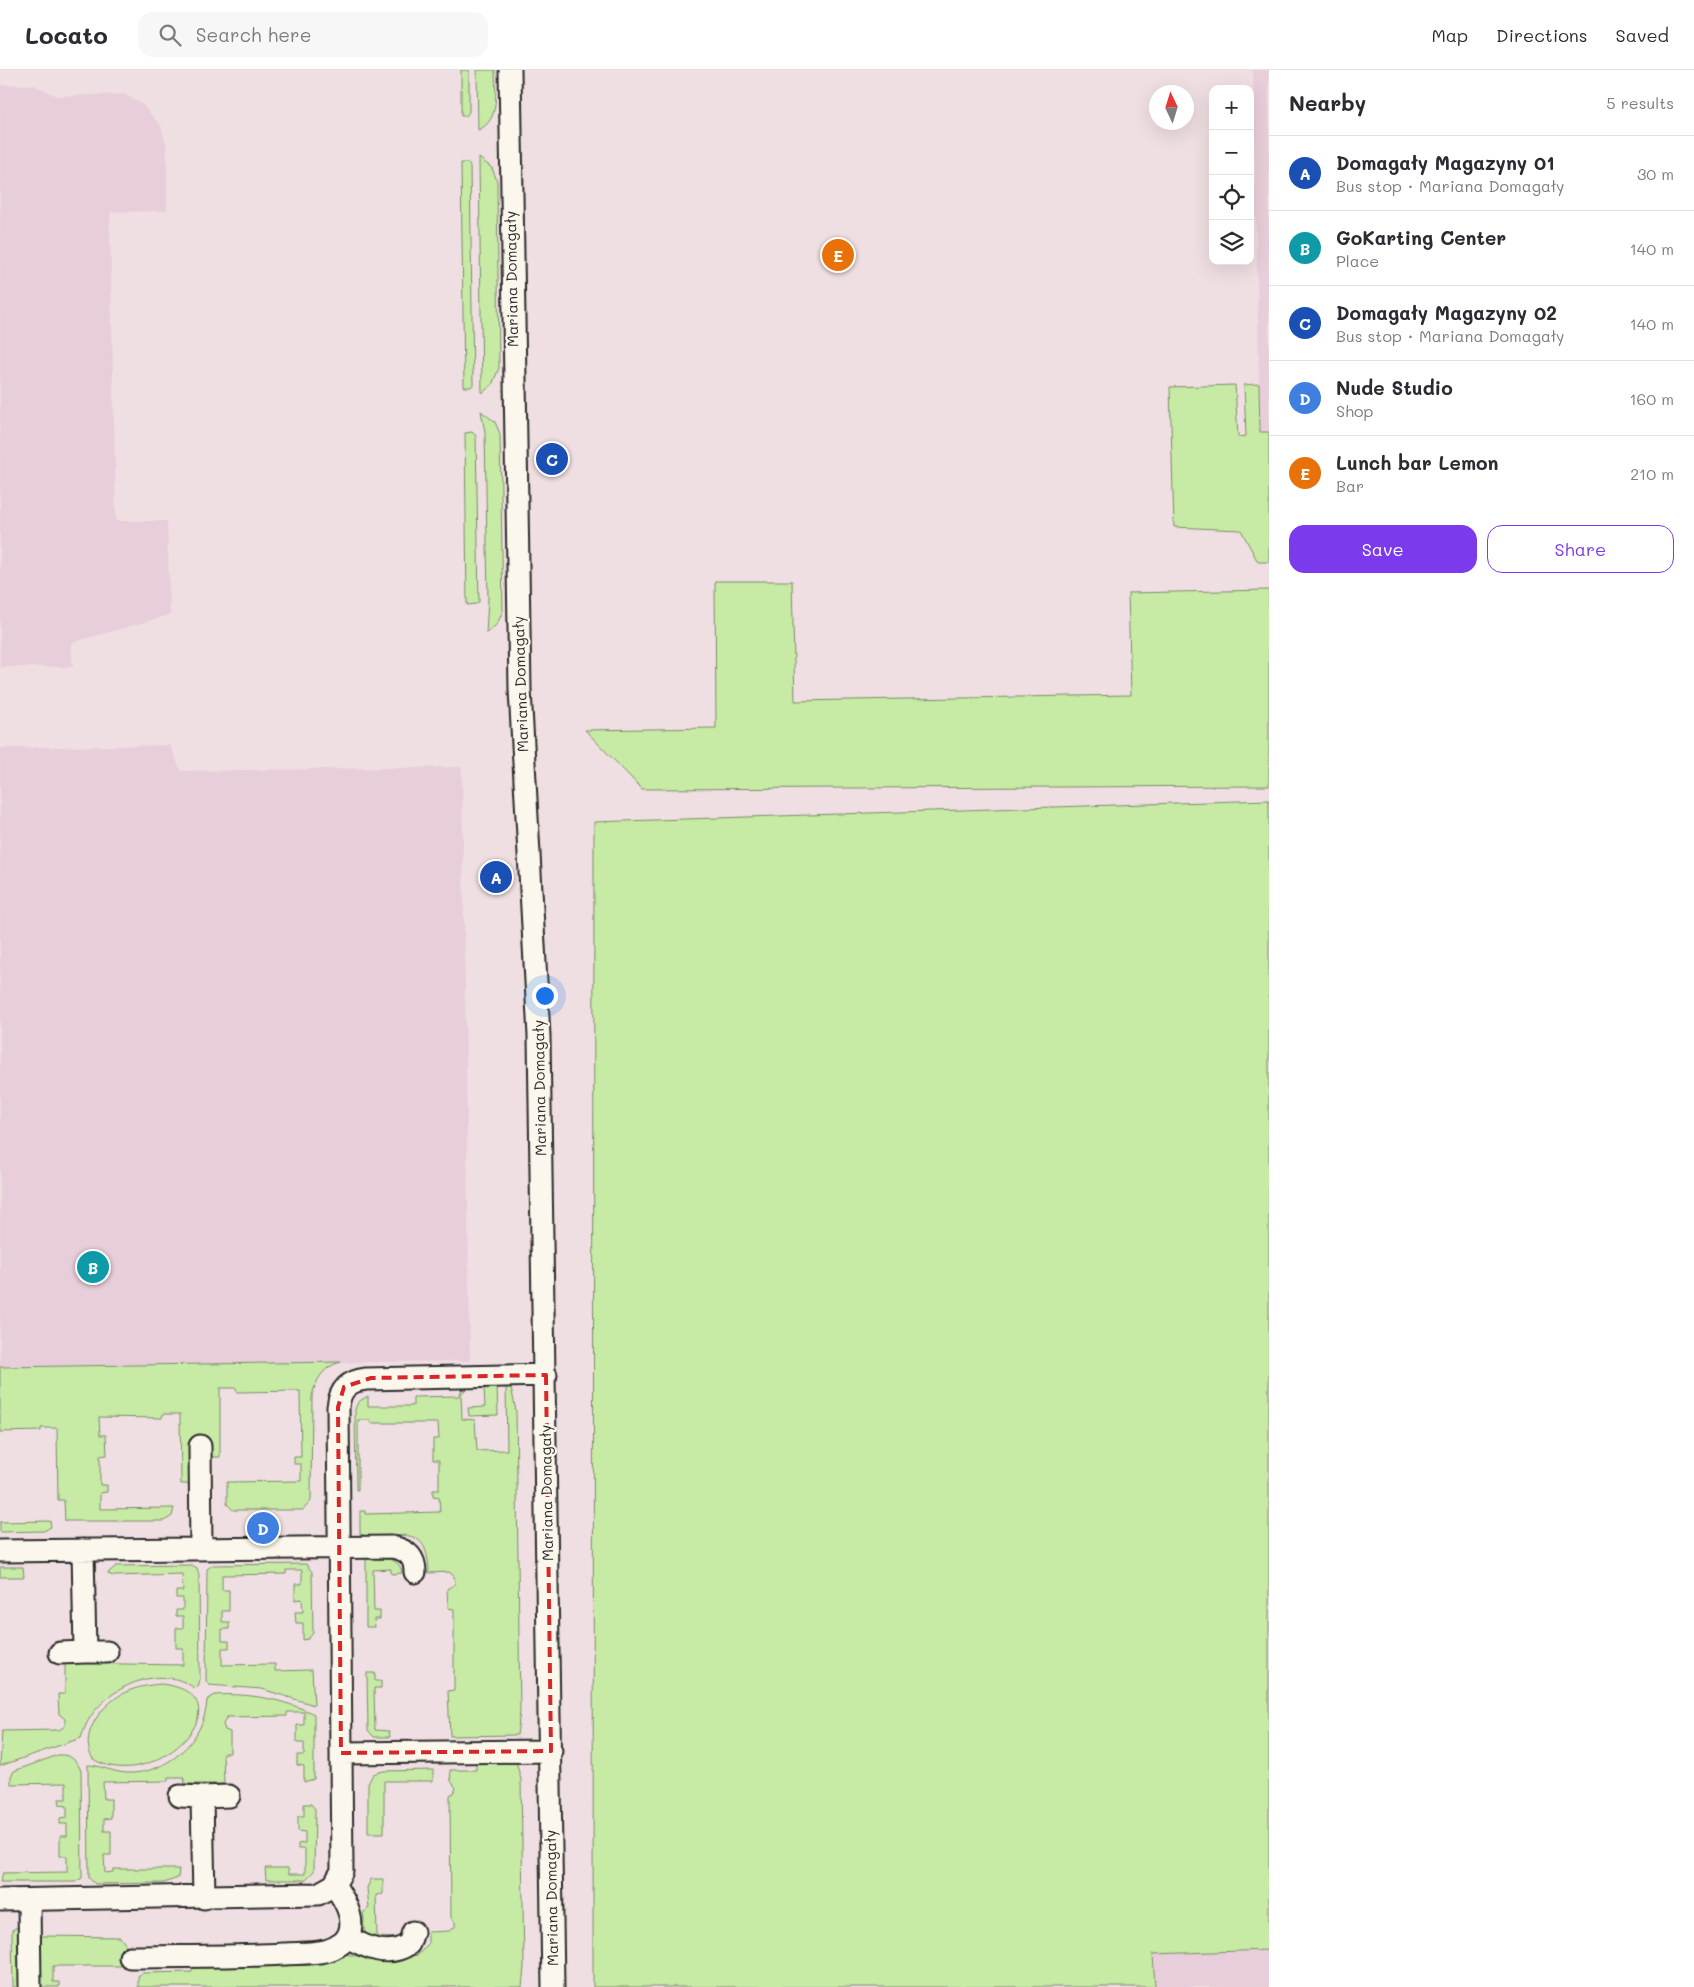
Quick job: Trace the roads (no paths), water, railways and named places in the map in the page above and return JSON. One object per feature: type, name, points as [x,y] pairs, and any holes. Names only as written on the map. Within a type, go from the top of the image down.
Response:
[{"type":"street","name":"Mariana Domagały","points":[[510,70],[519,681],[539,1036],[546,1375],[553,1987]]},
{"type":"street","points":[[0,1900],[312,1895],[322,1893],[334,1885],[342,1866],[338,1407],[344,1387],[354,1381],[371,1378],[546,1375]]},
{"type":"street","points":[[200,1446],[201,1549]]},
{"type":"street","points":[[0,1551],[400,1548],[412,1557],[415,1572]]},
{"type":"street","points":[[83,1550],[85,1652]]},
{"type":"street","points":[[60,1653],[107,1652]]},
{"type":"street","points":[[341,1753],[551,1751]]},
{"type":"street","points":[[180,1796],[229,1796]]},
{"type":"street","points":[[202,1797],[204,1898]]},
{"type":"street","points":[[130,1957],[325,1951],[342,1944],[347,1937],[350,1914],[346,1901],[334,1885]]},
{"type":"street","points":[[29,1900],[30,1987]]},
{"type":"street","points":[[347,1937],[369,1949],[397,1950],[410,1944],[413,1932]]},
{"type":"place","name":"Lunch bar Lemon","points":[[838,255]]},
{"type":"place","name":"Domagały Magazyny 02","points":[[552,459]]},
{"type":"place","name":"Domagały Magazyny 01","points":[[496,877]]},
{"type":"place","name":"GoKarting Center","points":[[93,1267]]},
{"type":"place","name":"Nude Studio","points":[[263,1528]]}]
